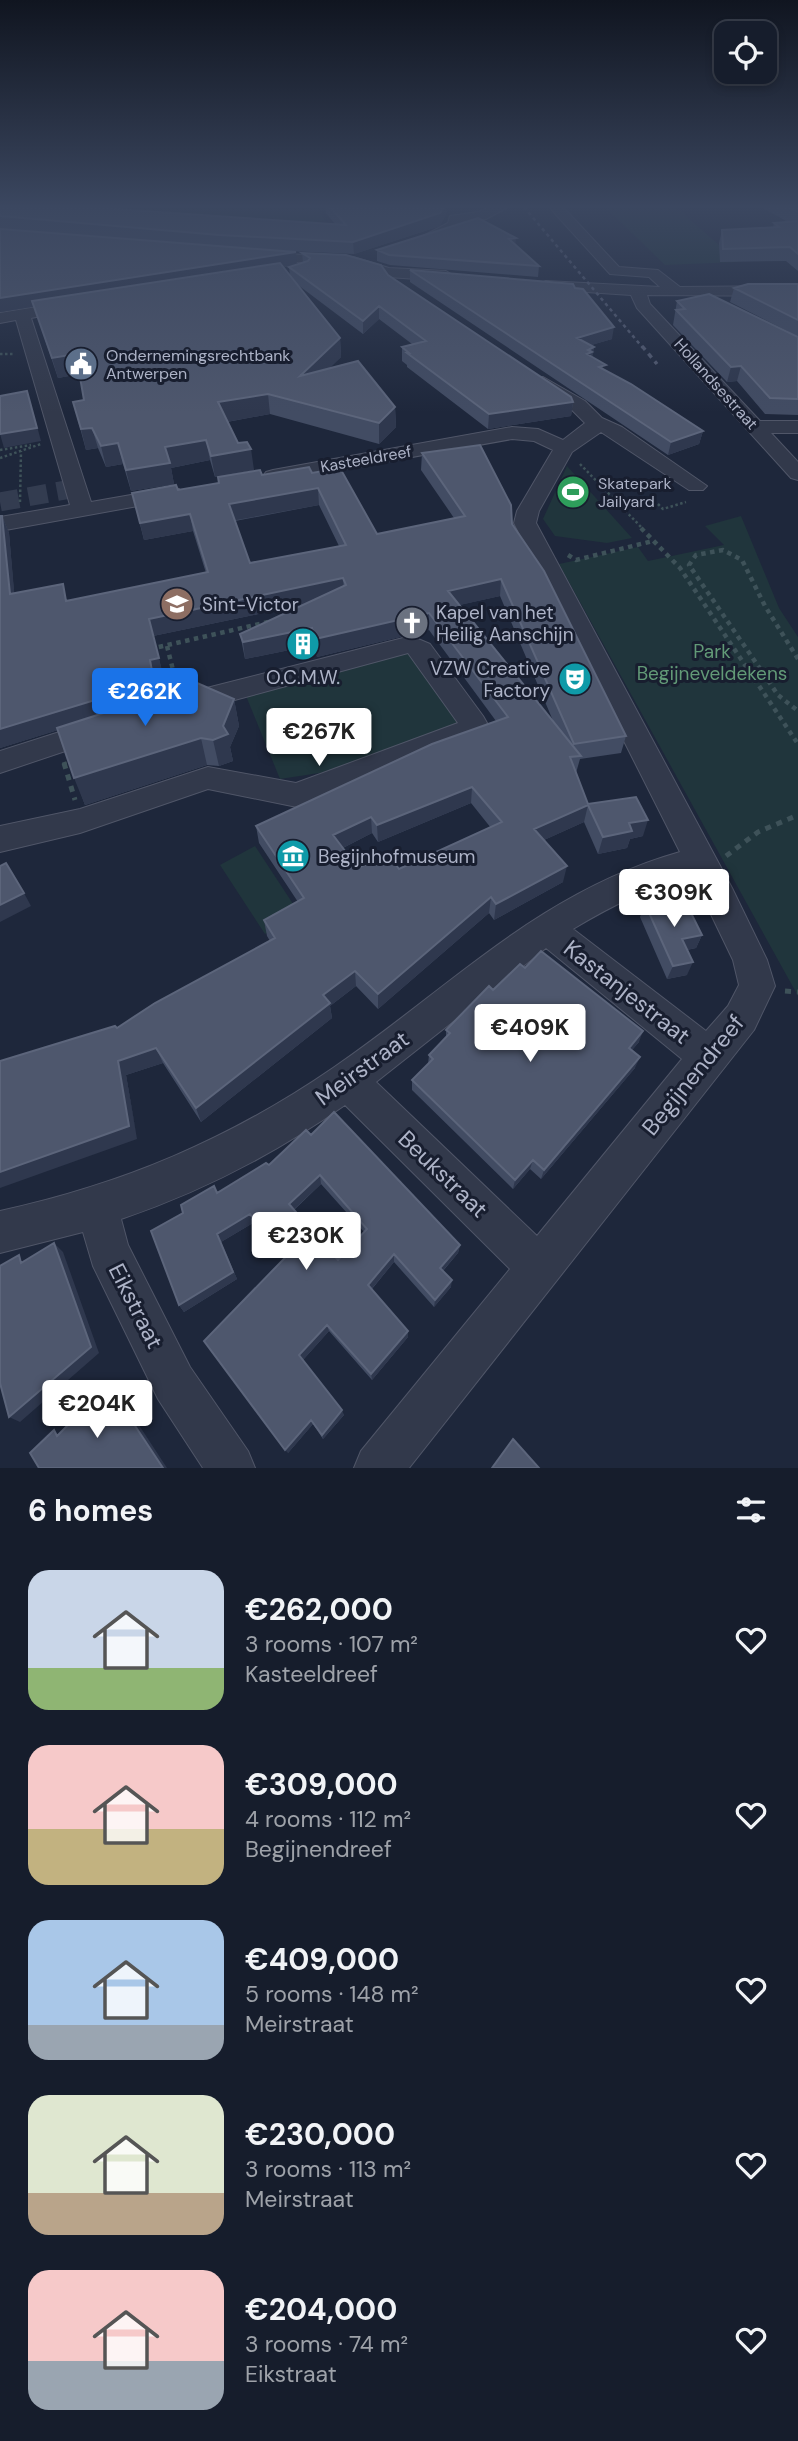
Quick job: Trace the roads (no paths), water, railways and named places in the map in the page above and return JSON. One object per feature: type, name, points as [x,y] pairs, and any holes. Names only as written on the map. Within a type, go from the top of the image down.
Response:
[{"type":"street","points":[[390,276],[405,289]]},
{"type":"street","points":[[436,276],[456,277]]},
{"type":"street","points":[[657,276],[684,292],[722,309]]},
{"type":"street","points":[[532,285],[638,292],[798,291]]},
{"type":"street","name":"Hollandsestraat","points":[[638,292],[643,305],[798,474]]},
{"type":"street","points":[[0,318],[91,304]]},
{"type":"street","points":[[22,314],[82,509]]},
{"type":"street","points":[[525,370],[578,405],[595,422],[615,431],[696,485]]},
{"type":"street","points":[[570,453],[591,432],[595,422]]},
{"type":"street","points":[[756,427],[798,427]]},
{"type":"street","name":"Kasteeldreef","points":[[247,480],[512,433],[538,435],[570,453]]},
{"type":"street","name":"Begijnendreef","points":[[378,1468],[741,1018],[757,986],[750,960],[701,859],[524,523],[528,511],[570,453]]},
{"type":"street","points":[[0,524],[192,490]]},
{"type":"street","points":[[0,839],[80,821],[208,778],[297,795],[470,729],[473,723],[421,650],[411,644],[173,707]]},
{"type":"street","points":[[0,762],[121,722]]},
{"type":"street","name":"Meirstraat","points":[[0,1232],[98,1209],[227,1155],[348,1081],[574,909],[663,867],[701,859]]},
{"type":"street","name":"Kastanjestraat","points":[[546,928],[708,1056]]},
{"type":"street","name":"Beukstraat","points":[[348,1081],[539,1268]]},
{"type":"street","name":"Eikstraat","points":[[98,1209],[108,1251],[174,1382],[232,1468]]},
{"type":"tunnel","points":[[0,502],[76,488]]},
{"type":"railway","points":[[582,276],[643,348]]},
{"type":"railway","points":[[642,346],[657,364]]},
{"type":"place","name":"Ondernemingsrechtbank Antwerpen","points":[[81,364]]},
{"type":"place","name":"Skatepark Jailyard","points":[[573,492]]},
{"type":"place","name":"Sint-Victor","points":[[177,604]]},
{"type":"place","name":"Kapel van het Heilig Aanschijn","points":[[412,623]]},
{"type":"place","name":"O.C.M.W.","points":[[303,644]]},
{"type":"place","name":"VZW Creative Factory","points":[[575,679]]},
{"type":"place","name":"Begijnhofmuseum","points":[[293,856]]},
{"type":"park label","name":"Park Begijneveldekens","points":[[712,662]]}]
